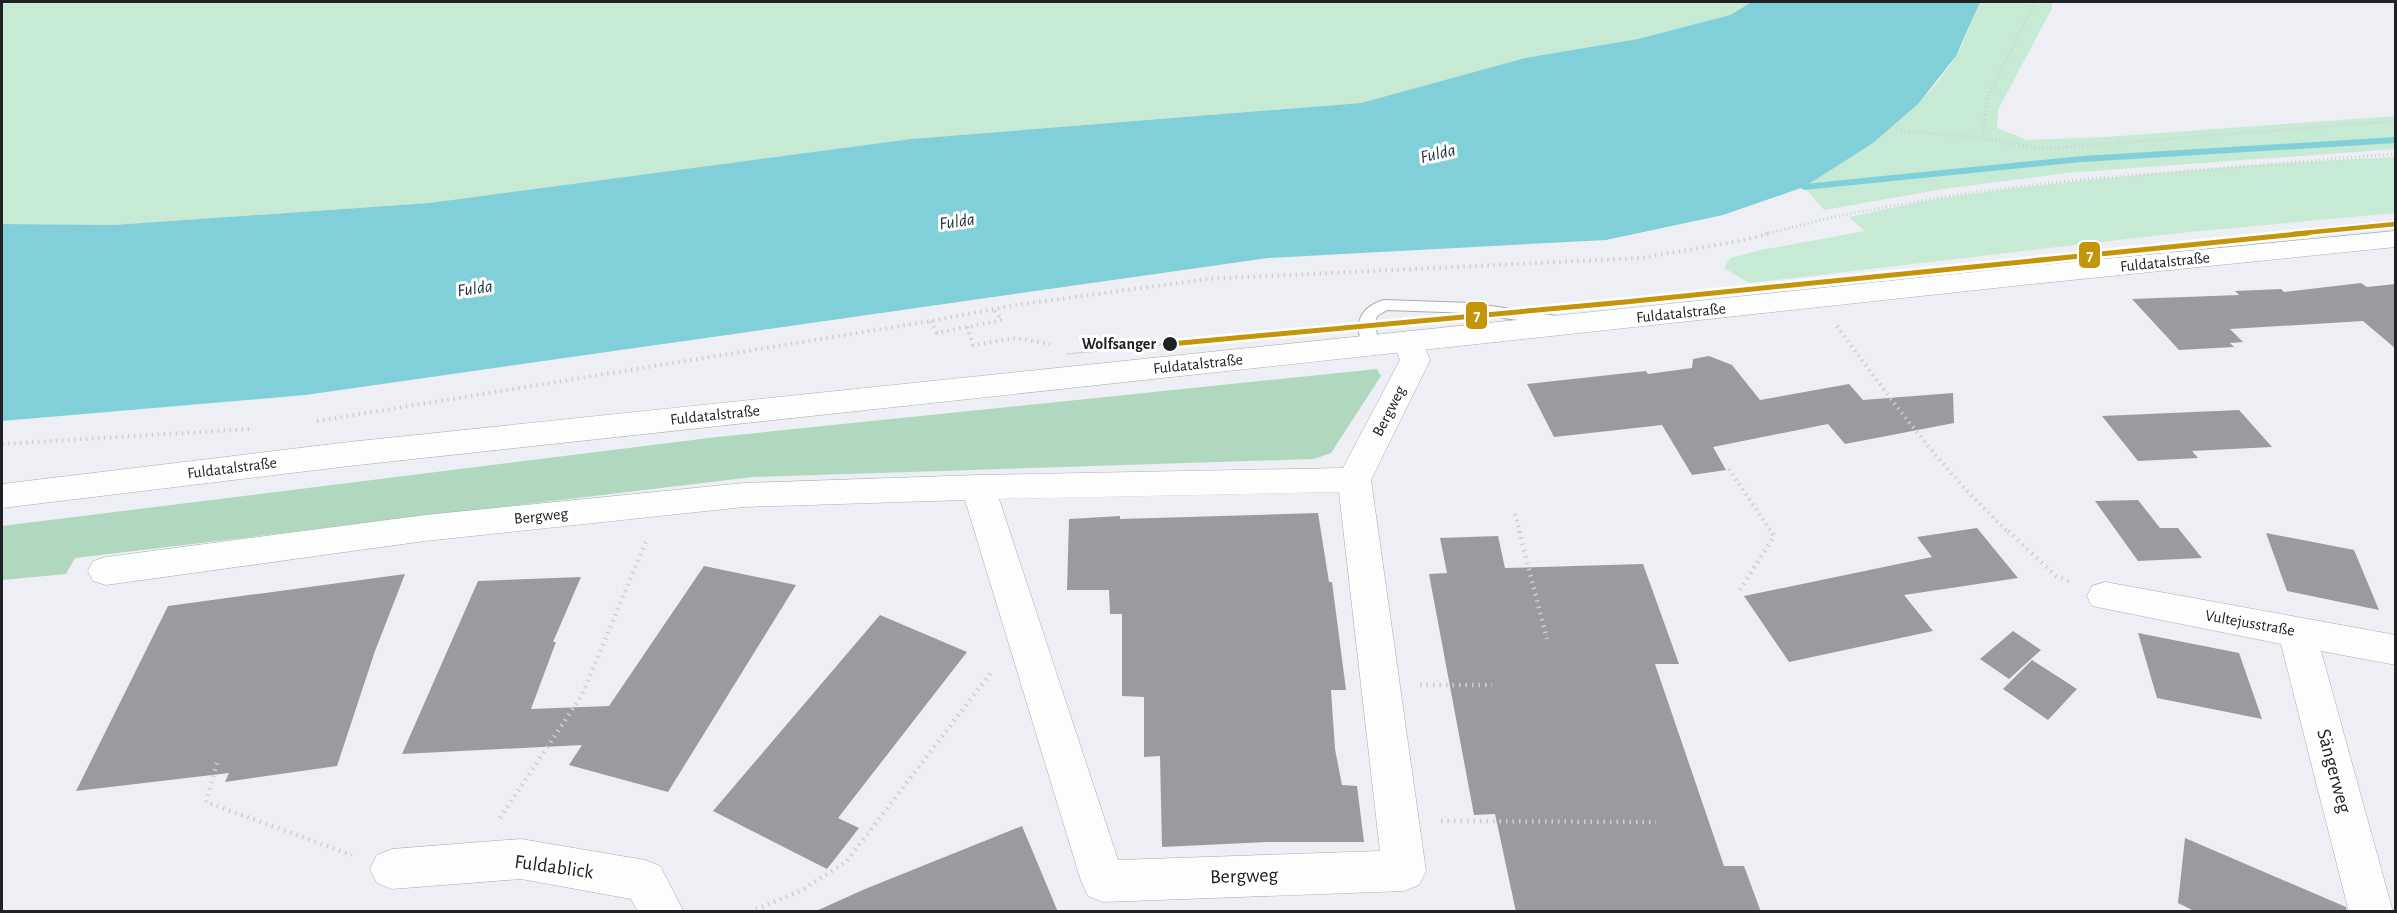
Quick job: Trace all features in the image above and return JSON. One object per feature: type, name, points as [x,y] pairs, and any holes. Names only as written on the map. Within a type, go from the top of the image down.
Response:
[{"type":"street","name":"Fuldatalstraße","points":[[2,496],[361,453],[2396,239]]},
{"type":"street","name":"Bergweg","points":[[978,487],[1103,881],[1404,871],[1354,480],[1415,360],[1390,343]]},
{"type":"street","name":"Bergweg","points":[[106,571],[425,528],[744,495],[978,487],[1354,480]]},
{"type":"street","name":"Vultejusstraße","points":[[2105,596],[2396,650]]},
{"type":"street","name":"Sängerweg","points":[[2297,631],[2371,912]]},
{"type":"street","name":"Fuldablick","points":[[392,869],[521,859],[645,881],[663,912]]},
{"type":"lane","points":[[1390,343],[1367,324],[1369,313],[1384,305],[1471,308],[1574,324]]},
{"type":"path","points":[[1983,138],[1987,99],[2035,2]]},
{"type":"path","points":[[1896,130],[1983,138],[2042,149],[2396,121]]},
{"type":"path","points":[[311,422],[994,310],[1207,279],[1641,258],[1739,241],[1838,216],[1958,194],[2085,178],[2396,154]]},
{"type":"path","points":[[931,321],[937,333],[1002,320],[994,310]]},
{"type":"path","points":[[1831,318],[1896,408],[1976,501],[2056,576],[2105,596]]},
{"type":"path","points":[[967,327],[973,345]]},
{"type":"path","points":[[2,444],[252,429]]},
{"type":"path","points":[[1729,469],[1774,536],[1740,590]]},
{"type":"path","points":[[502,815],[582,695],[663,503]]},
{"type":"path","points":[[1515,513],[1547,639]]},
{"type":"path","points":[[750,912],[800,891],[846,862],[1024,630]]},
{"type":"path","points":[[1380,685],[1492,685]]},
{"type":"path","points":[[217,763],[206,802],[392,869]]},
{"type":"path","points":[[1398,820],[1656,822]]},
{"type":"green space","points":[[2,2],[1752,2],[1730,15],[1638,39],[1525,58],[1361,103],[911,139],[429,203],[113,225],[2,224]]},
{"type":"green space","points":[[1980,2],[2052,2],[2052,8],[1998,110],[1997,128],[2027,140],[2106,137],[2395,116],[2395,149],[2066,173],[1943,189],[1824,210],[1804,187],[1888,130],[1925,96],[1956,56]]},
{"type":"green space","points":[[2395,157],[2395,213],[2179,233],[1749,283],[1724,268],[1730,258],[1865,231],[1849,217],[1943,198],[2066,182],[2176,172]]},
{"type":"green space","points":[[1377,369],[1381,376],[1331,453],[1314,459],[753,477],[75,558],[66,574],[2,580],[2,526],[717,437]]},
{"type":"water","name":"Fulda","points":[[1752,2],[1980,2],[1956,56],[1918,104],[1873,143],[1804,187],[1723,215],[1606,240],[1268,258],[305,395],[2,421],[2,224],[113,225],[429,203],[911,139],[1361,103],[1525,58],[1638,39],[1730,15]]},
{"type":"building","points":[[2361,283],[2367,287],[2396,284],[2396,349],[2363,321],[2230,329],[2243,342],[2230,343],[2234,347],[2179,350],[2132,299],[2239,295],[2235,291],[2281,289],[2284,292]]},
{"type":"building","points":[[1709,356],[1732,365],[1760,400],[1849,384],[1863,400],[1953,393],[1954,423],[1845,444],[1828,424],[1713,447],[1726,470],[1692,475],[1662,425],[1554,437],[1527,384],[1692,368],[1693,359]]},
{"type":"building","points":[[2239,410],[2272,447],[2192,451],[2198,458],[2138,461],[2102,416]]},
{"type":"building","points":[[2138,500],[2160,528],[2178,528],[2202,558],[2138,561],[2095,501]]},
{"type":"building","points":[[1318,513],[1329,582],[1332,582],[1346,690],[1331,690],[1335,749],[1342,785],[1357,786],[1364,842],[1267,842],[1162,847],[1160,756],[1144,757],[1144,697],[1122,696],[1122,614],[1110,614],[1109,590],[1067,590],[1069,519]]},
{"type":"building","points":[[1977,528],[2018,578],[1904,595],[1933,631],[1789,662],[1744,596],[1932,557],[1917,537]]},
{"type":"building","points":[[2266,533],[2354,550],[2379,610],[2287,591]]},
{"type":"building","points":[[1498,536],[1505,568],[1643,564],[1679,664],[1655,664],[1724,866],[1744,866],[1761,912],[1516,912],[1495,814],[1474,815],[1429,574],[1447,573],[1440,538]]},
{"type":"building","points":[[704,566],[796,585],[668,792],[569,765],[582,745],[402,754],[478,581],[581,577],[553,642],[556,642],[531,709],[609,706]]},
{"type":"building","points":[[405,574],[375,651],[337,766],[225,782],[229,773],[76,791],[168,606]]},
{"type":"building","points":[[880,615],[967,652],[838,818],[859,828],[827,869],[713,811]]},
{"type":"building","points":[[2013,631],[2041,650],[2009,679],[1980,659]]},
{"type":"building","points":[[2138,633],[2239,653],[2262,719],[2157,698]]},
{"type":"building","points":[[2032,660],[2077,689],[2048,720],[2003,689]]},
{"type":"building","points":[[1022,826],[1058,912],[814,912],[865,889]]},
{"type":"building","points":[[2185,838],[2346,907],[2347,912],[2196,912],[2178,903]]},
{"type":"waterway","points":[[1804,187],[2082,159],[2396,140]]},
{"type":"tram line","points":[[1067,354],[1170,344]]},
{"type":"transit line","name":"7","points":[[1170,344],[1625,302],[2396,224]]},
{"type":"place","name":"Wolfsanger","points":[[1170,344]]}]
